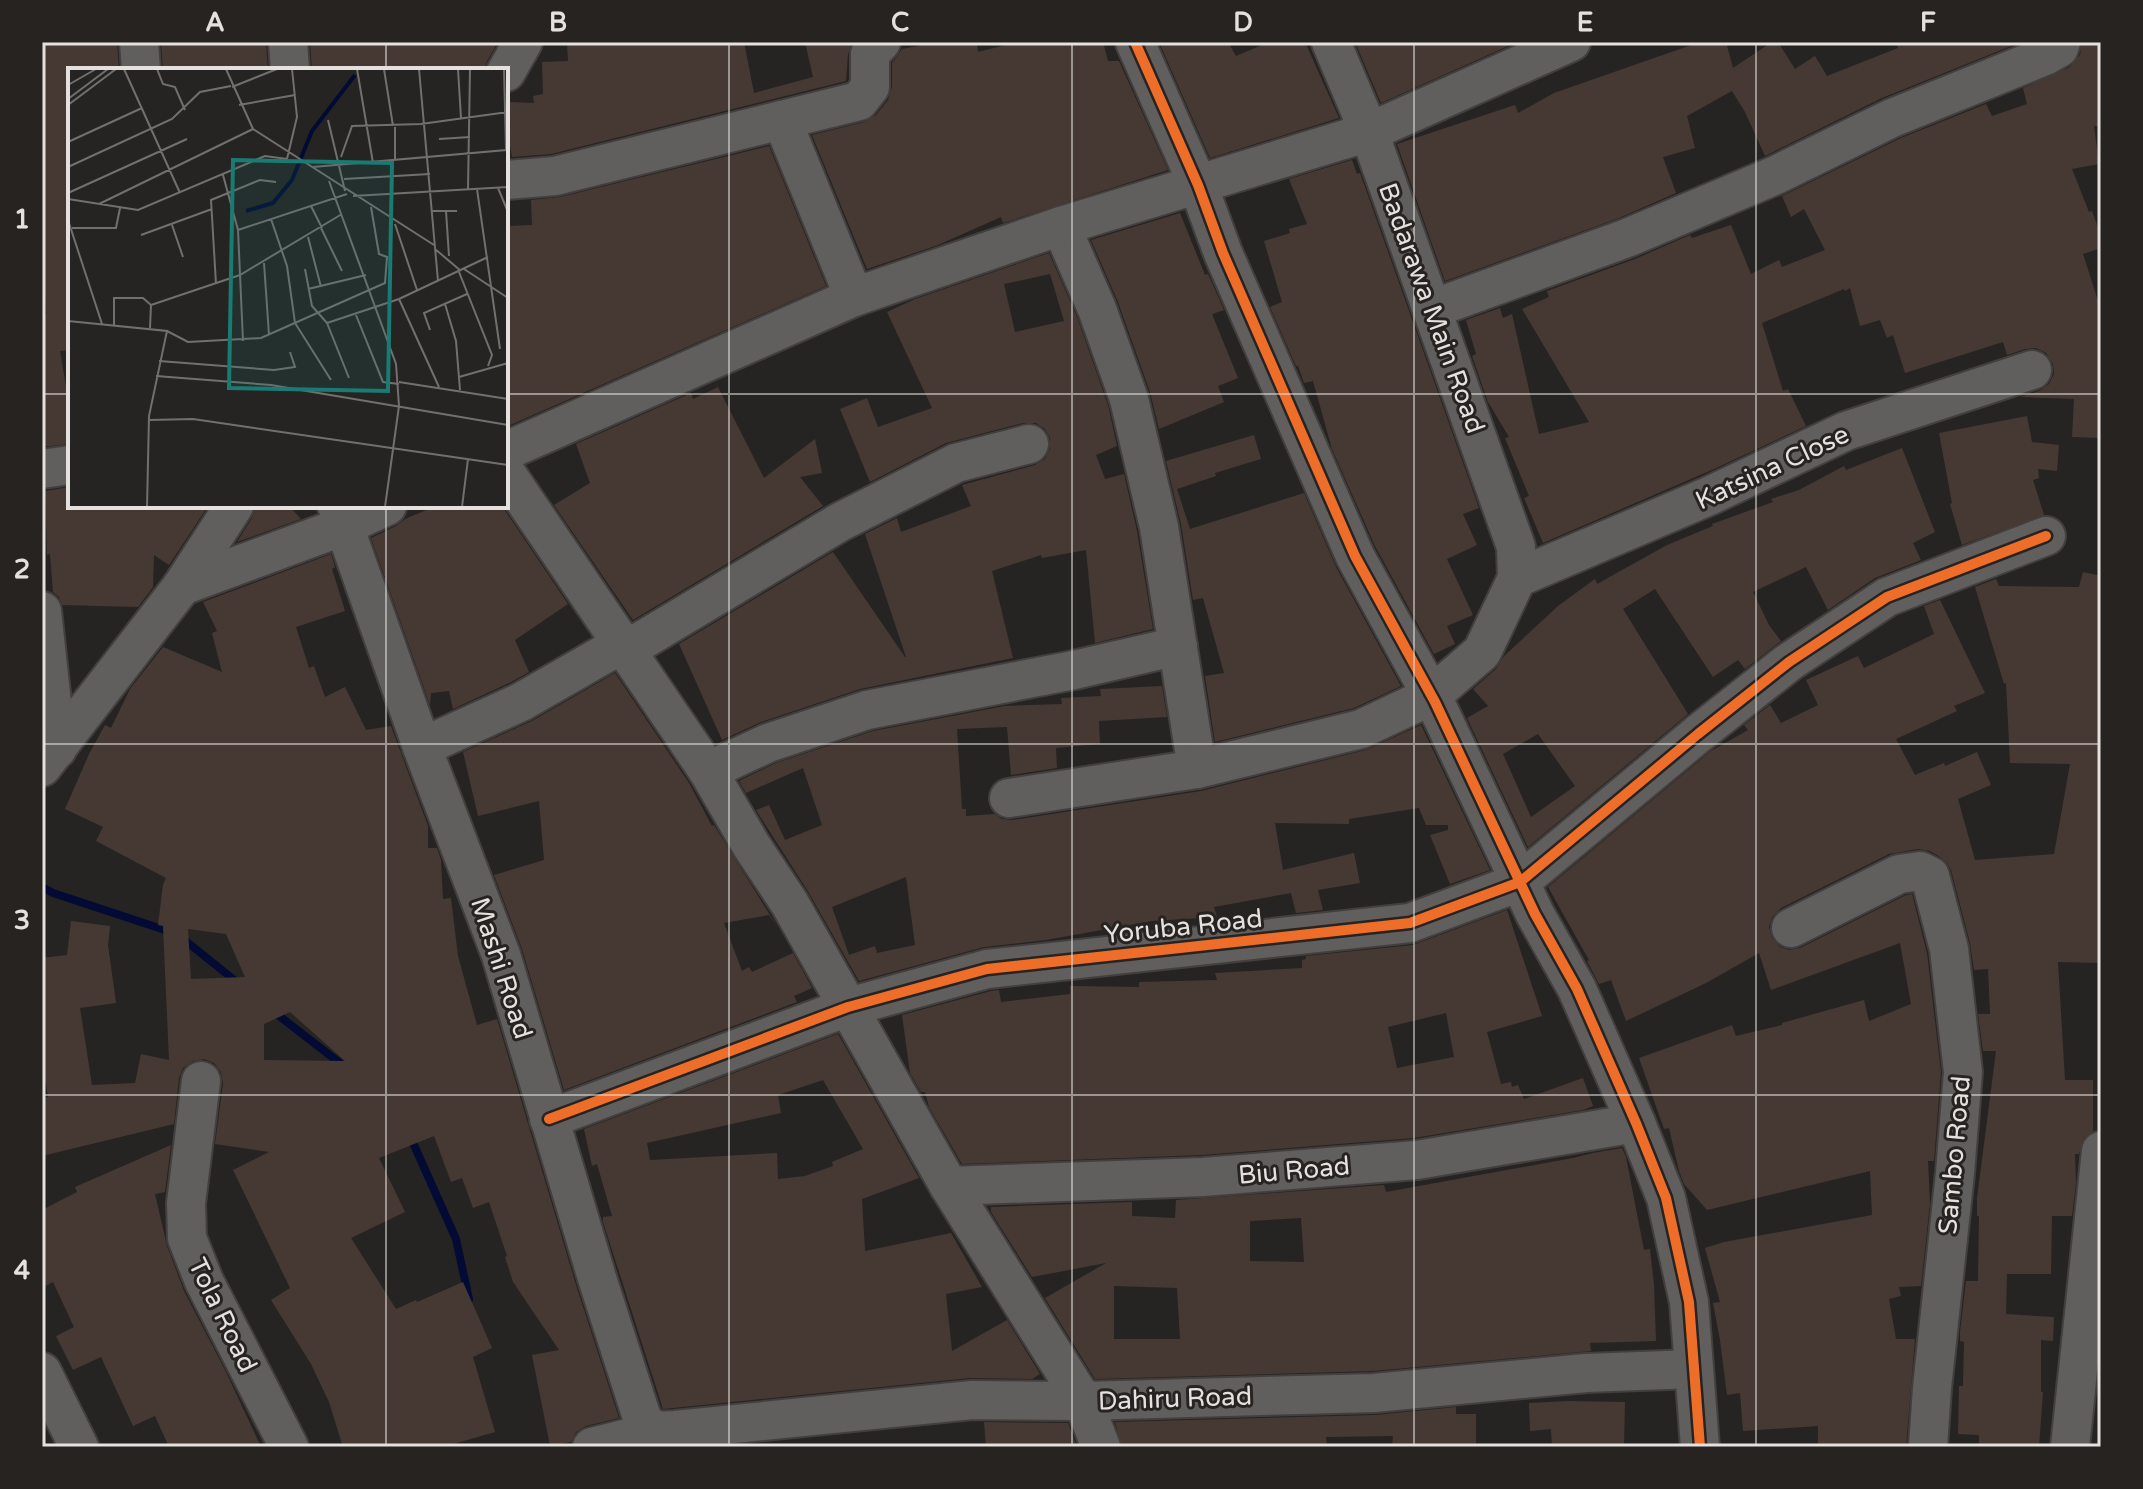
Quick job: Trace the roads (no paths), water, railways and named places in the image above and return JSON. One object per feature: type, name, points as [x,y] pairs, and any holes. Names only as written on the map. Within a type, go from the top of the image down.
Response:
[{"type":"street","points":[[139,42],[141,68]]},
{"type":"street","points":[[288,42],[290,68]]},
{"type":"street","points":[[508,68],[523,42]]},
{"type":"street","points":[[508,180],[555,176],[859,101],[870,87],[870,54],[881,42]]},
{"type":"street","points":[[1135,42],[1355,556],[1431,696],[1535,914],[1577,989],[1636,1123],[1666,1198],[1689,1302],[1700,1447]]},
{"type":"street","name":"Badarawa Main Road","points":[[1331,42],[1369,132],[1516,547],[1517,578]]},
{"type":"street","points":[[508,450],[854,297],[1061,226],[1369,132],[1571,42]]},
{"type":"street","points":[[1432,309],[1641,233],[1776,175],[1892,118],[2045,56],[2059,48],[2061,42]]},
{"type":"street","points":[[782,120],[854,297]]},
{"type":"street","points":[[1061,226],[1097,309],[1129,399],[1159,527],[1197,769]]},
{"type":"street","name":"Katsina Close","points":[[1517,578],[1709,496],[1846,431],[2032,370]]},
{"type":"street","points":[[422,747],[521,702],[853,516],[956,463],[1029,444]]},
{"type":"street","points":[[42,469],[68,465]]},
{"type":"street","points":[[508,476],[708,771],[790,904],[949,1186],[1083,1401],[1101,1447]]},
{"type":"street","points":[[49,758],[182,586],[233,508]]},
{"type":"street","points":[[182,586],[341,516],[378,508]]},
{"type":"street","name":"Mashi Road","points":[[341,516],[422,747],[501,955],[643,1421],[656,1431]]},
{"type":"street","name":"Yoruba Road","points":[[549,1119],[848,1007],[987,969],[1410,923],[1520,882],[1789,662],[1887,597],[2046,536]]},
{"type":"street","points":[[1009,798],[1197,769],[1361,729],[1431,696],[1482,652],[1517,578]]},
{"type":"street","points":[[42,611],[49,758]]},
{"type":"street","points":[[708,771],[768,743],[867,710],[1074,670],[1178,646]]},
{"type":"street","name":"Sambo Road","points":[[1791,928],[1899,874],[1920,871],[1930,876],[1949,949],[1963,1072],[1928,1447]]},
{"type":"street","name":"Tola Road","points":[[201,1081],[186,1203],[187,1238],[204,1281],[289,1447]]},
{"type":"street","name":"Biu Road","points":[[949,1186],[1203,1177],[1417,1160],[1636,1123]]},
{"type":"street","points":[[2070,1447],[2101,1151]]},
{"type":"street","name":"Dahiru Road","points":[[592,1447],[656,1431],[972,1400],[1083,1401],[1374,1393],[1586,1373],[1694,1369]]},
{"type":"street","points":[[42,1372],[79,1447]]},
{"type":"waterway","points":[[42,887],[177,934],[238,983]]},
{"type":"waterway","points":[[274,1012],[345,1067]]},
{"type":"waterway","points":[[410,1136],[456,1239],[469,1299]]}]
